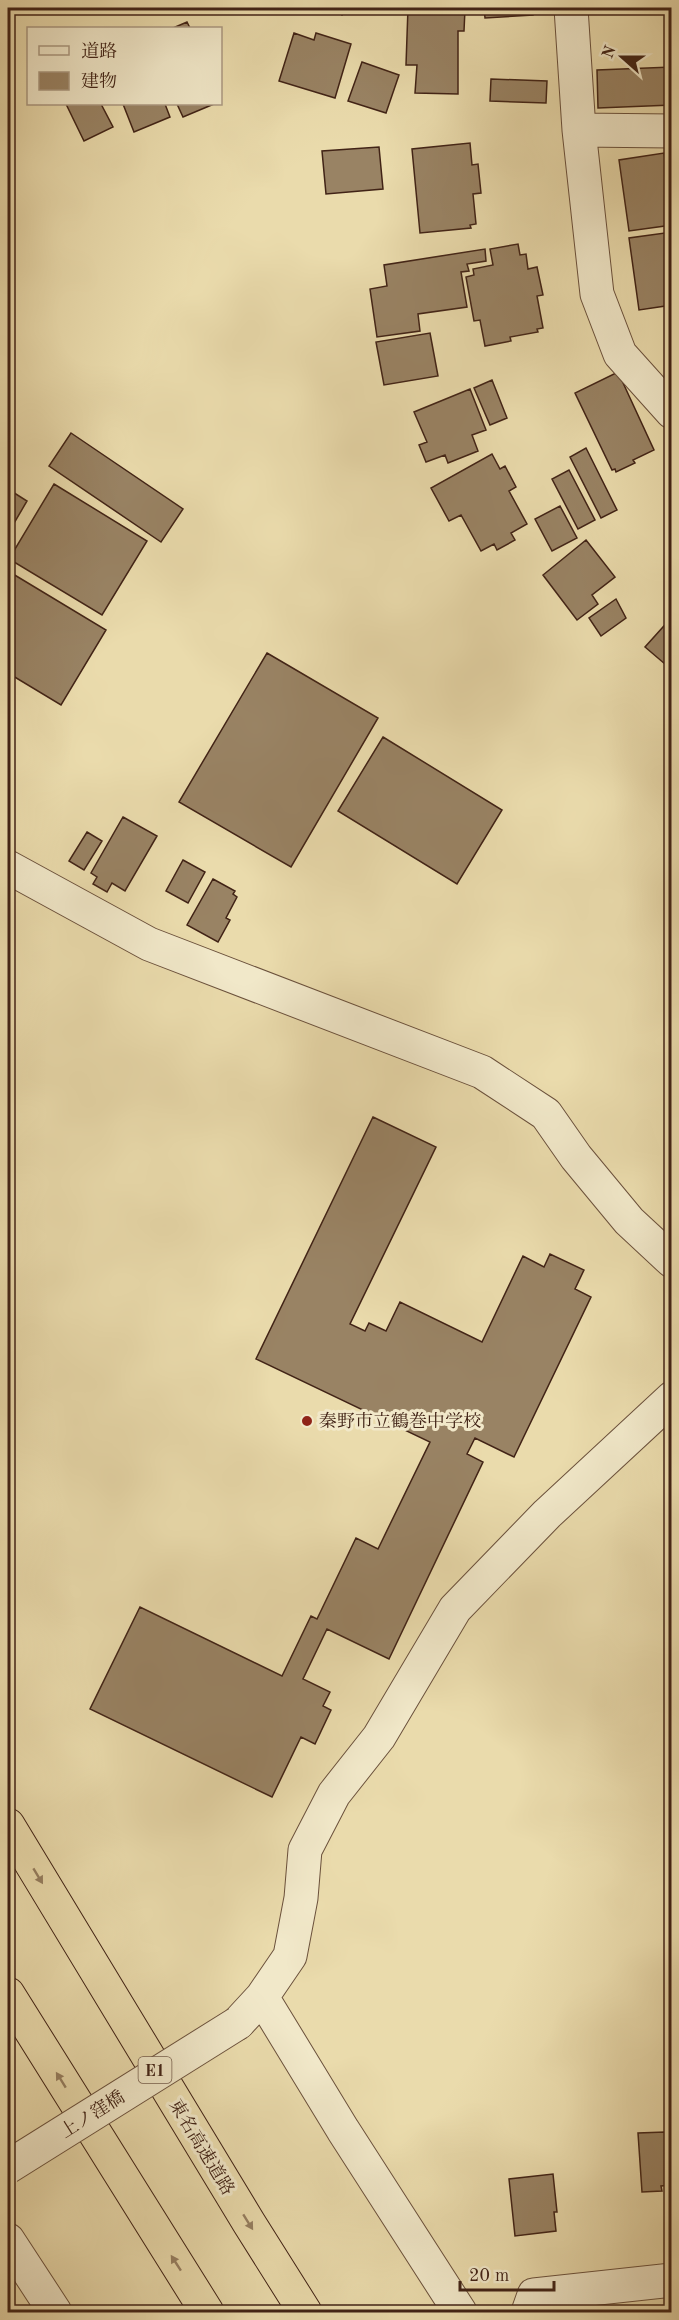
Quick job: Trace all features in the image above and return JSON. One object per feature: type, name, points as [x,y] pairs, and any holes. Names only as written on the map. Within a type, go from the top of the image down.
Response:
[{"type":"highway","name":"東名高速道路","points":[[8,1825],[305,2313]]},
{"type":"highway","points":[[8,1994],[207,2313]]},
{"type":"street","points":[[571,8],[579,130],[597,294],[620,354],[672,412]]},
{"type":"street","points":[[579,130],[672,132]]},
{"type":"street","points":[[8,867],[148,944],[482,1072],[546,1114],[576,1156],[629,1221],[672,1261]]},
{"type":"street","name":"上ノ窪橋","points":[[8,2167],[238,2022],[262,1997],[290,1956],[302,1898],[305,1850],[334,1794],[379,1737],[455,1609],[547,1514],[672,1398]]},
{"type":"street","points":[[262,1997],[343,2130],[460,2313]]},
{"type":"street","points":[[8,2240],[55,2313]]},
{"type":"street","points":[[528,2313],[534,2295],[672,2280]]},
{"type":"building","points":[[335,8],[350,8],[342,15]]},
{"type":"building","points":[[408,8],[465,9],[464,31],[458,31],[458,94],[415,93],[417,65],[406,65]]},
{"type":"building","points":[[484,8],[533,8],[533,15],[485,18]]},
{"type":"building","points":[[187,22],[190,27],[175,27]]},
{"type":"building","points":[[294,33],[314,40],[316,33],[351,44],[335,98],[279,81]]},
{"type":"building","points":[[362,62],[399,75],[386,113],[348,101]]},
{"type":"building","points":[[672,67],[672,105],[598,108],[597,70]]},
{"type":"building","points":[[491,79],[547,81],[546,103],[490,101]]},
{"type":"building","points":[[66,105],[102,105],[113,127],[84,141]]},
{"type":"building","points":[[123,105],[165,105],[170,117],[134,132]]},
{"type":"building","points":[[177,105],[212,105],[183,117]]},
{"type":"building","points":[[470,143],[472,165],[478,164],[481,193],[473,194],[476,224],[470,225],[471,228],[420,233],[412,149]]},
{"type":"building","points":[[379,147],[383,189],[326,194],[322,151]]},
{"type":"building","points":[[664,153],[672,198],[672,225],[629,231],[619,160]]},
{"type":"building","points":[[672,232],[672,305],[639,310],[629,238]]},
{"type":"building","points":[[518,244],[520,255],[526,254],[528,269],[537,267],[543,295],[537,296],[543,328],[537,329],[538,332],[510,337],[511,341],[485,346],[480,320],[474,321],[466,277],[474,275],[473,269],[493,265],[490,249]]},
{"type":"building","points":[[485,249],[486,261],[467,264],[469,271],[461,272],[467,307],[418,314],[420,331],[377,337],[370,289],[387,286],[384,265]]},
{"type":"building","points":[[430,333],[438,376],[384,385],[376,342]]},
{"type":"building","points":[[618,372],[654,450],[633,460],[635,463],[616,472],[615,469],[612,470],[575,393]]},
{"type":"building","points":[[492,380],[507,418],[490,425],[474,388]]},
{"type":"building","points":[[470,389],[486,430],[472,435],[478,451],[448,463],[445,455],[426,462],[419,445],[427,442],[414,412]]},
{"type":"building","points":[[71,433],[183,509],[161,542],[49,466]]},
{"type":"building","points":[[586,448],[617,510],[601,518],[570,457]]},
{"type":"building","points":[[492,454],[500,469],[505,466],[516,487],[509,491],[527,524],[511,533],[515,540],[497,550],[494,544],[481,551],[461,515],[449,521],[431,488]]},
{"type":"building","points":[[569,470],[595,520],[578,529],[552,479]]},
{"type":"building","points":[[54,484],[147,541],[102,615],[9,559]]},
{"type":"building","points":[[8,489],[27,501],[13,525],[8,522]]},
{"type":"building","points":[[560,506],[577,538],[552,551],[535,519]]},
{"type":"building","points":[[586,540],[615,577],[592,595],[598,604],[577,620],[543,575]]},
{"type":"building","points":[[8,571],[106,630],[61,705],[8,673]]},
{"type":"building","points":[[616,599],[626,618],[601,636],[589,618]]},
{"type":"building","points":[[672,617],[672,670],[645,647]]},
{"type":"building","points":[[267,653],[378,718],[291,867],[179,802]]},
{"type":"building","points":[[383,737],[502,810],[457,884],[338,811]]},
{"type":"building","points":[[123,817],[157,836],[125,891],[112,883],[107,892],[93,884],[97,877],[91,873]]},
{"type":"building","points":[[87,832],[102,841],[84,870],[69,861]]},
{"type":"building","points":[[183,860],[205,872],[188,903],[166,891]]},
{"type":"building","points":[[213,879],[235,891],[233,894],[237,897],[226,918],[230,920],[218,942],[187,925]]},
{"type":"building","points":[[373,1117],[436,1147],[350,1324],[365,1331],[369,1323],[386,1331],[400,1302],[482,1342],[523,1256],[544,1267],[550,1254],[584,1270],[575,1289],[591,1297],[514,1457],[475,1438],[467,1454],[483,1462],[389,1659],[327,1629],[303,1679],[330,1692],[323,1706],[331,1710],[315,1744],[301,1737],[272,1797],[90,1709],[140,1607],[282,1676],[311,1616],[317,1619],[356,1538],[378,1549],[430,1442],[256,1359]]},
{"type":"building","points":[[665,2132],[667,2152],[670,2152],[672,2185],[661,2186],[662,2191],[642,2192],[638,2133]]},
{"type":"building","points":[[553,2174],[557,2212],[554,2212],[556,2231],[515,2236],[509,2179]]},
{"type":"building","points":[[580,2306],[581,2311],[589,2310],[589,2312],[548,2312],[548,2310]]},
{"type":"place","name":"秦野市立鶴巻中学校","points":[[307,1421]]}]
